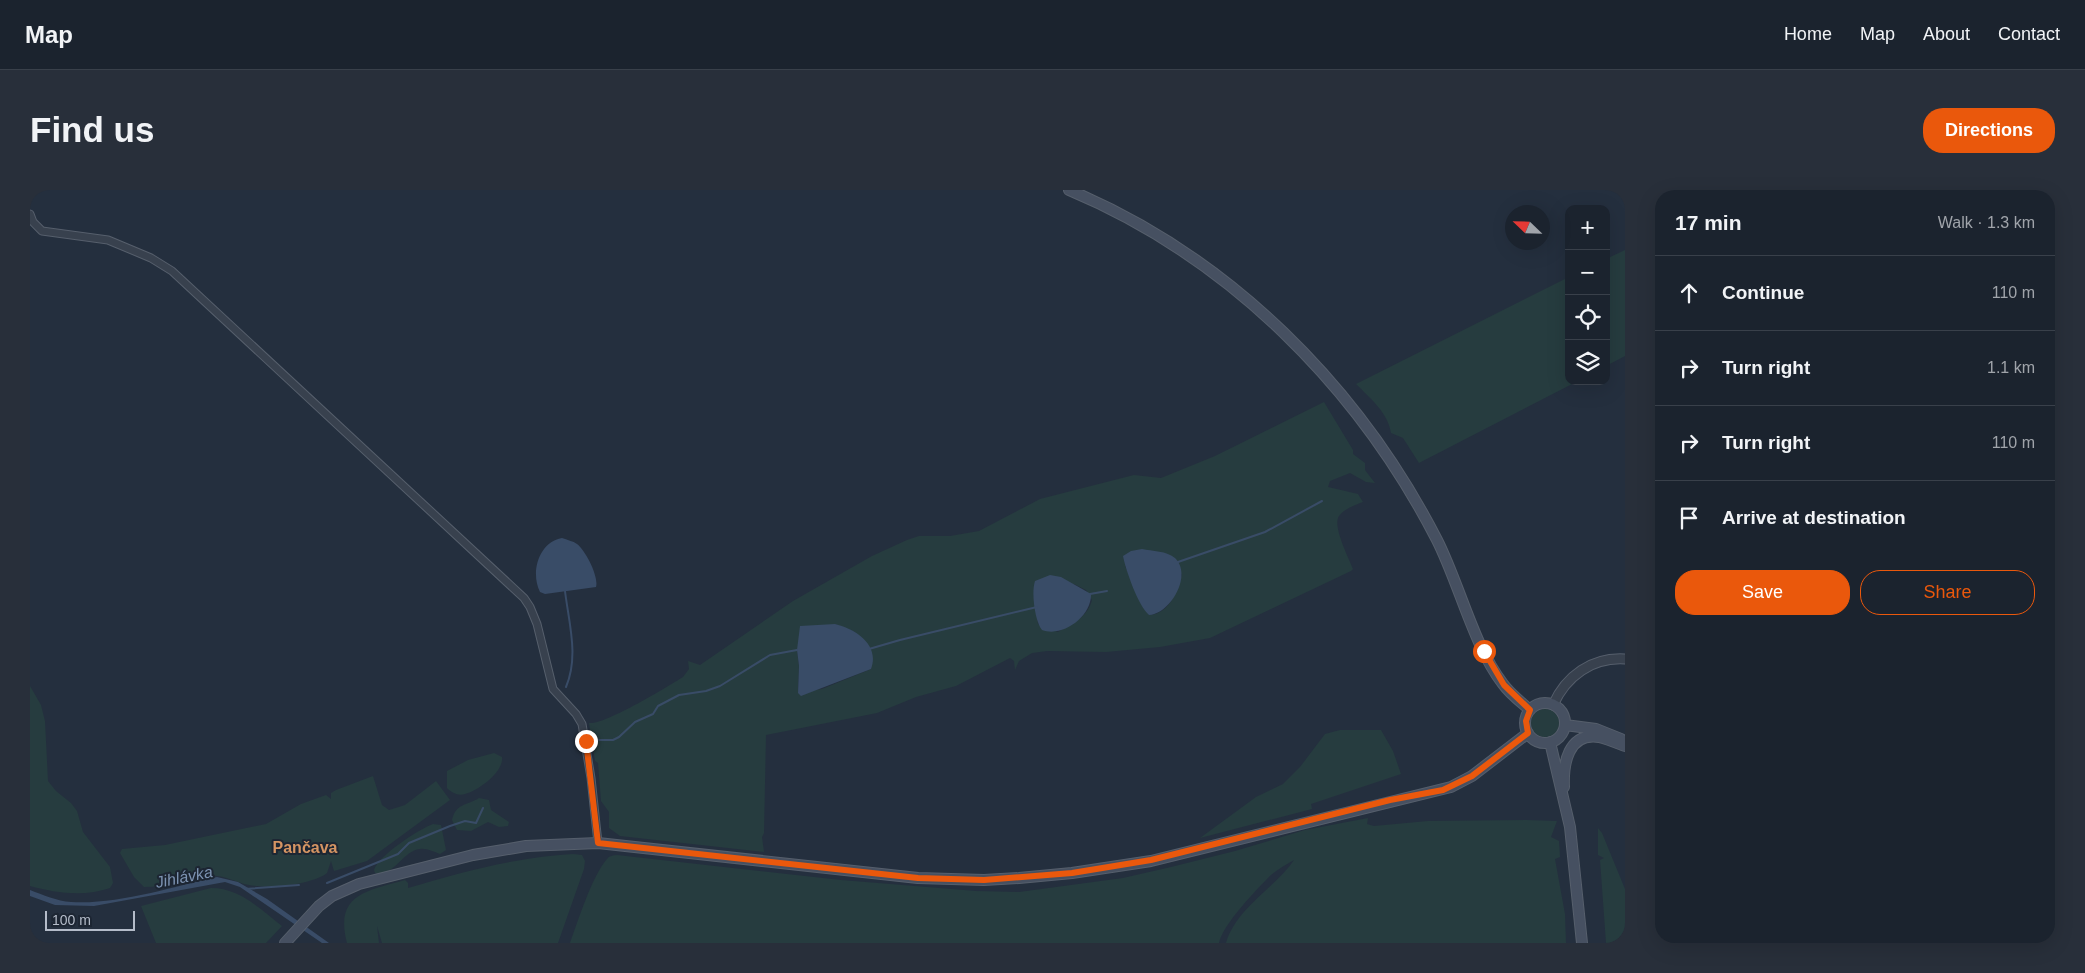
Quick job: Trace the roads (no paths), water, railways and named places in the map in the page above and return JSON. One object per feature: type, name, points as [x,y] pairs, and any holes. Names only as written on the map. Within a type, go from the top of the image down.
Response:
[{"type":"main road","points":[[1068,190],[1146,229],[1209,269],[1268,317],[1330,380],[1362,420],[1404,480],[1448,563],[1489,661],[1504,685],[1530,710]]},
{"type":"main road","points":[[1538,704],[1553,705],[1561,711],[1565,725],[1560,736],[1550,742],[1540,742],[1528,733],[1526,721],[1530,710],[1538,704]]},
{"type":"main road","points":[[1565,725],[1596,729],[1625,742]]},
{"type":"main road","points":[[285,943],[306,919],[332,896],[359,884],[502,850],[557,844],[598,843],[918,878],[984,880],[1072,873],[1151,860],[1390,800],[1443,790],[1472,776],[1528,733]]},
{"type":"main road","points":[[1565,808],[1565,762],[1571,747],[1589,736],[1600,737],[1625,746]]},
{"type":"main road","points":[[1550,742],[1575,864],[1582,943]]},
{"type":"street","points":[[30,214],[33,222],[42,231],[108,240],[152,258],[172,271],[524,598],[537,624],[553,689],[576,714],[582,724],[591,778],[598,843]]},
{"type":"street","points":[[1553,705],[1565,684],[1582,669],[1600,661],[1625,659]]},
{"type":"water","points":[[562,538],[581,547],[594,571],[596,587],[545,594],[540,592],[536,576],[539,559],[547,545]]},
{"type":"water","points":[[1142,549],[1172,556],[1180,565],[1181,574],[1177,592],[1171,601],[1157,613],[1149,615],[1137,596],[1123,556],[1131,551]]},
{"type":"water","points":[[1050,575],[1061,577],[1091,594],[1087,610],[1075,623],[1059,631],[1050,632],[1042,630],[1040,626],[1033,592],[1035,581]]},
{"type":"water","points":[[835,624],[851,630],[864,639],[872,653],[871,669],[801,696],[798,693],[799,666],[797,650],[800,626]]},
{"type":"water","points":[[217,877],[238,882],[267,899],[329,943],[322,943],[240,887],[225,882],[94,906],[55,905],[30,896],[30,890],[50,898],[71,902],[106,901]]},
{"type":"waterway","points":[[1178,562],[1265,532],[1322,501]]},
{"type":"waterway","points":[[565,591],[572,640],[572,664],[566,687]]},
{"type":"waterway","points":[[1090,594],[1107,591]]},
{"type":"waterway","points":[[869,649],[1037,607]]},
{"type":"waterway","points":[[599,740],[613,740],[619,737],[635,722],[653,714],[658,706],[679,695],[706,691],[720,686],[770,655],[797,650]]},
{"type":"waterway","points":[[327,883],[398,854],[409,843],[450,826],[465,821],[476,823],[483,808]]},
{"type":"waterway","points":[[245,889],[299,885]]},
{"type":"district","name":"Pančava","points":[[305,847]]},
{"type":"water label","name":"Jihlávka","points":[[184,877]]}]
